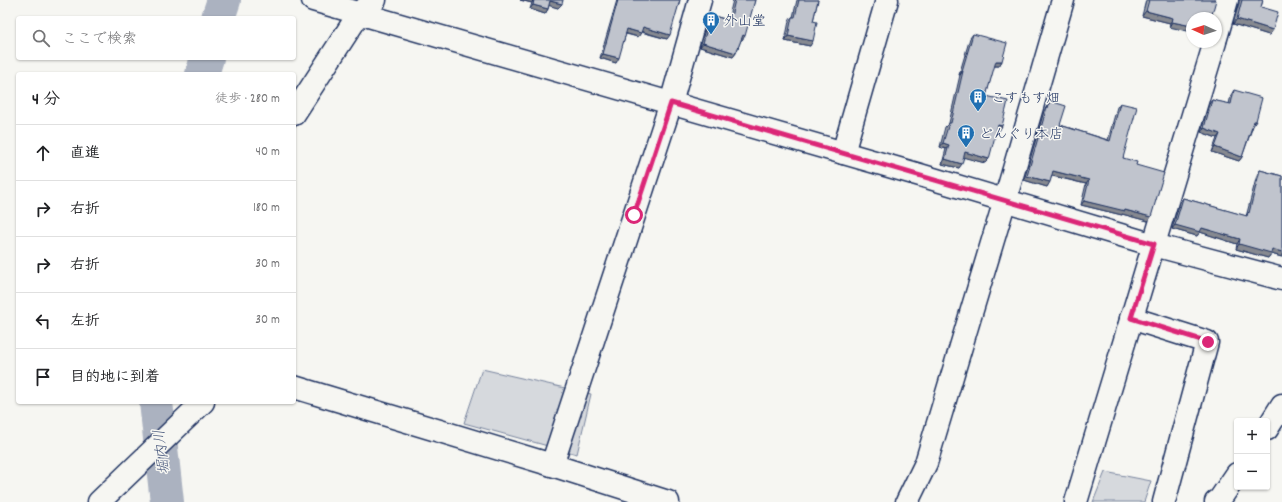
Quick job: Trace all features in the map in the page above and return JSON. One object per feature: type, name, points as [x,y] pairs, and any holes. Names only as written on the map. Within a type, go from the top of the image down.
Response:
[{"type":"street","points":[[313,0],[367,7],[671,103],[1154,244],[1282,279]]},
{"type":"street","points":[[552,465],[671,103],[700,0]]},
{"type":"street","points":[[843,153],[887,0]]},
{"type":"street","points":[[907,502],[926,463],[1063,0]]},
{"type":"street","points":[[1222,19],[1228,0]]},
{"type":"street","points":[[296,111],[367,7]]},
{"type":"street","points":[[1076,502],[1213,48]]},
{"type":"street","points":[[1131,318],[1208,342],[1164,502]]},
{"type":"street","points":[[296,389],[552,465],[668,502]]},
{"type":"street","points":[[99,502],[201,404]]},
{"type":"street","points":[[1270,424],[1282,405]]},
{"type":"street","points":[[1216,502],[1220,499],[1234,478]]},
{"type":"shaded area","points":[[482,369],[591,394],[577,454],[464,423]]},
{"type":"shaded area","points":[[1105,472],[1151,481],[1144,502],[1093,502]]},
{"type":"building","points":[[534,0],[563,0],[562,4],[550,1],[548,9],[533,5]]},
{"type":"building","points":[[618,0],[680,0],[670,35],[643,27],[641,33],[627,29],[619,58],[603,54]]},
{"type":"building","points":[[735,0],[755,0],[745,36],[743,35],[736,53],[703,43],[711,15],[730,21]]},
{"type":"building","points":[[799,0],[818,0],[813,21],[817,22],[813,41],[788,36],[792,17],[795,17]]},
{"type":"building","points":[[1149,0],[1216,0],[1213,12],[1186,12],[1186,25],[1172,22],[1173,18],[1146,11]]},
{"type":"building","points":[[1242,0],[1263,0],[1261,7],[1278,12],[1273,30],[1237,19]]},
{"type":"building","points":[[973,34],[1007,43],[1002,61],[996,61],[986,96],[1008,101],[1002,126],[998,125],[989,159],[965,152],[962,164],[945,159],[949,145],[943,143],[949,123],[951,123],[962,71]]},
{"type":"building","points":[[1234,90],[1262,98],[1256,121],[1254,121],[1242,157],[1215,147],[1220,134],[1204,128],[1212,100],[1231,104]]},
{"type":"building","points":[[1050,101],[1066,106],[1060,125],[1110,141],[1120,103],[1137,107],[1123,158],[1137,162],[1136,165],[1164,173],[1151,217],[1084,201],[1089,180],[1053,171],[1050,182],[1027,176]]},
{"type":"building","points":[[1260,170],[1282,176],[1282,252],[1272,249],[1271,253],[1239,244],[1240,239],[1202,228],[1200,232],[1175,225],[1183,198],[1247,216]]},
{"type":"waterway","name":"堀内川","points":[[219,16],[224,0]]},
{"type":"waterway","name":"堀内川","points":[[203,72],[206,60]]},
{"type":"waterway","name":"堀内川","points":[[156,404],[167,502]]},
{"type":"place","name":"外山堂","points":[[711,35]]},
{"type":"place","name":"こすもす畑","points":[[978,112]]},
{"type":"place","name":"どんぐり本店","points":[[966,148]]},
{"type":"route","points":[[634,215],[671,103],[1154,244],[1131,318],[1208,342]]}]
